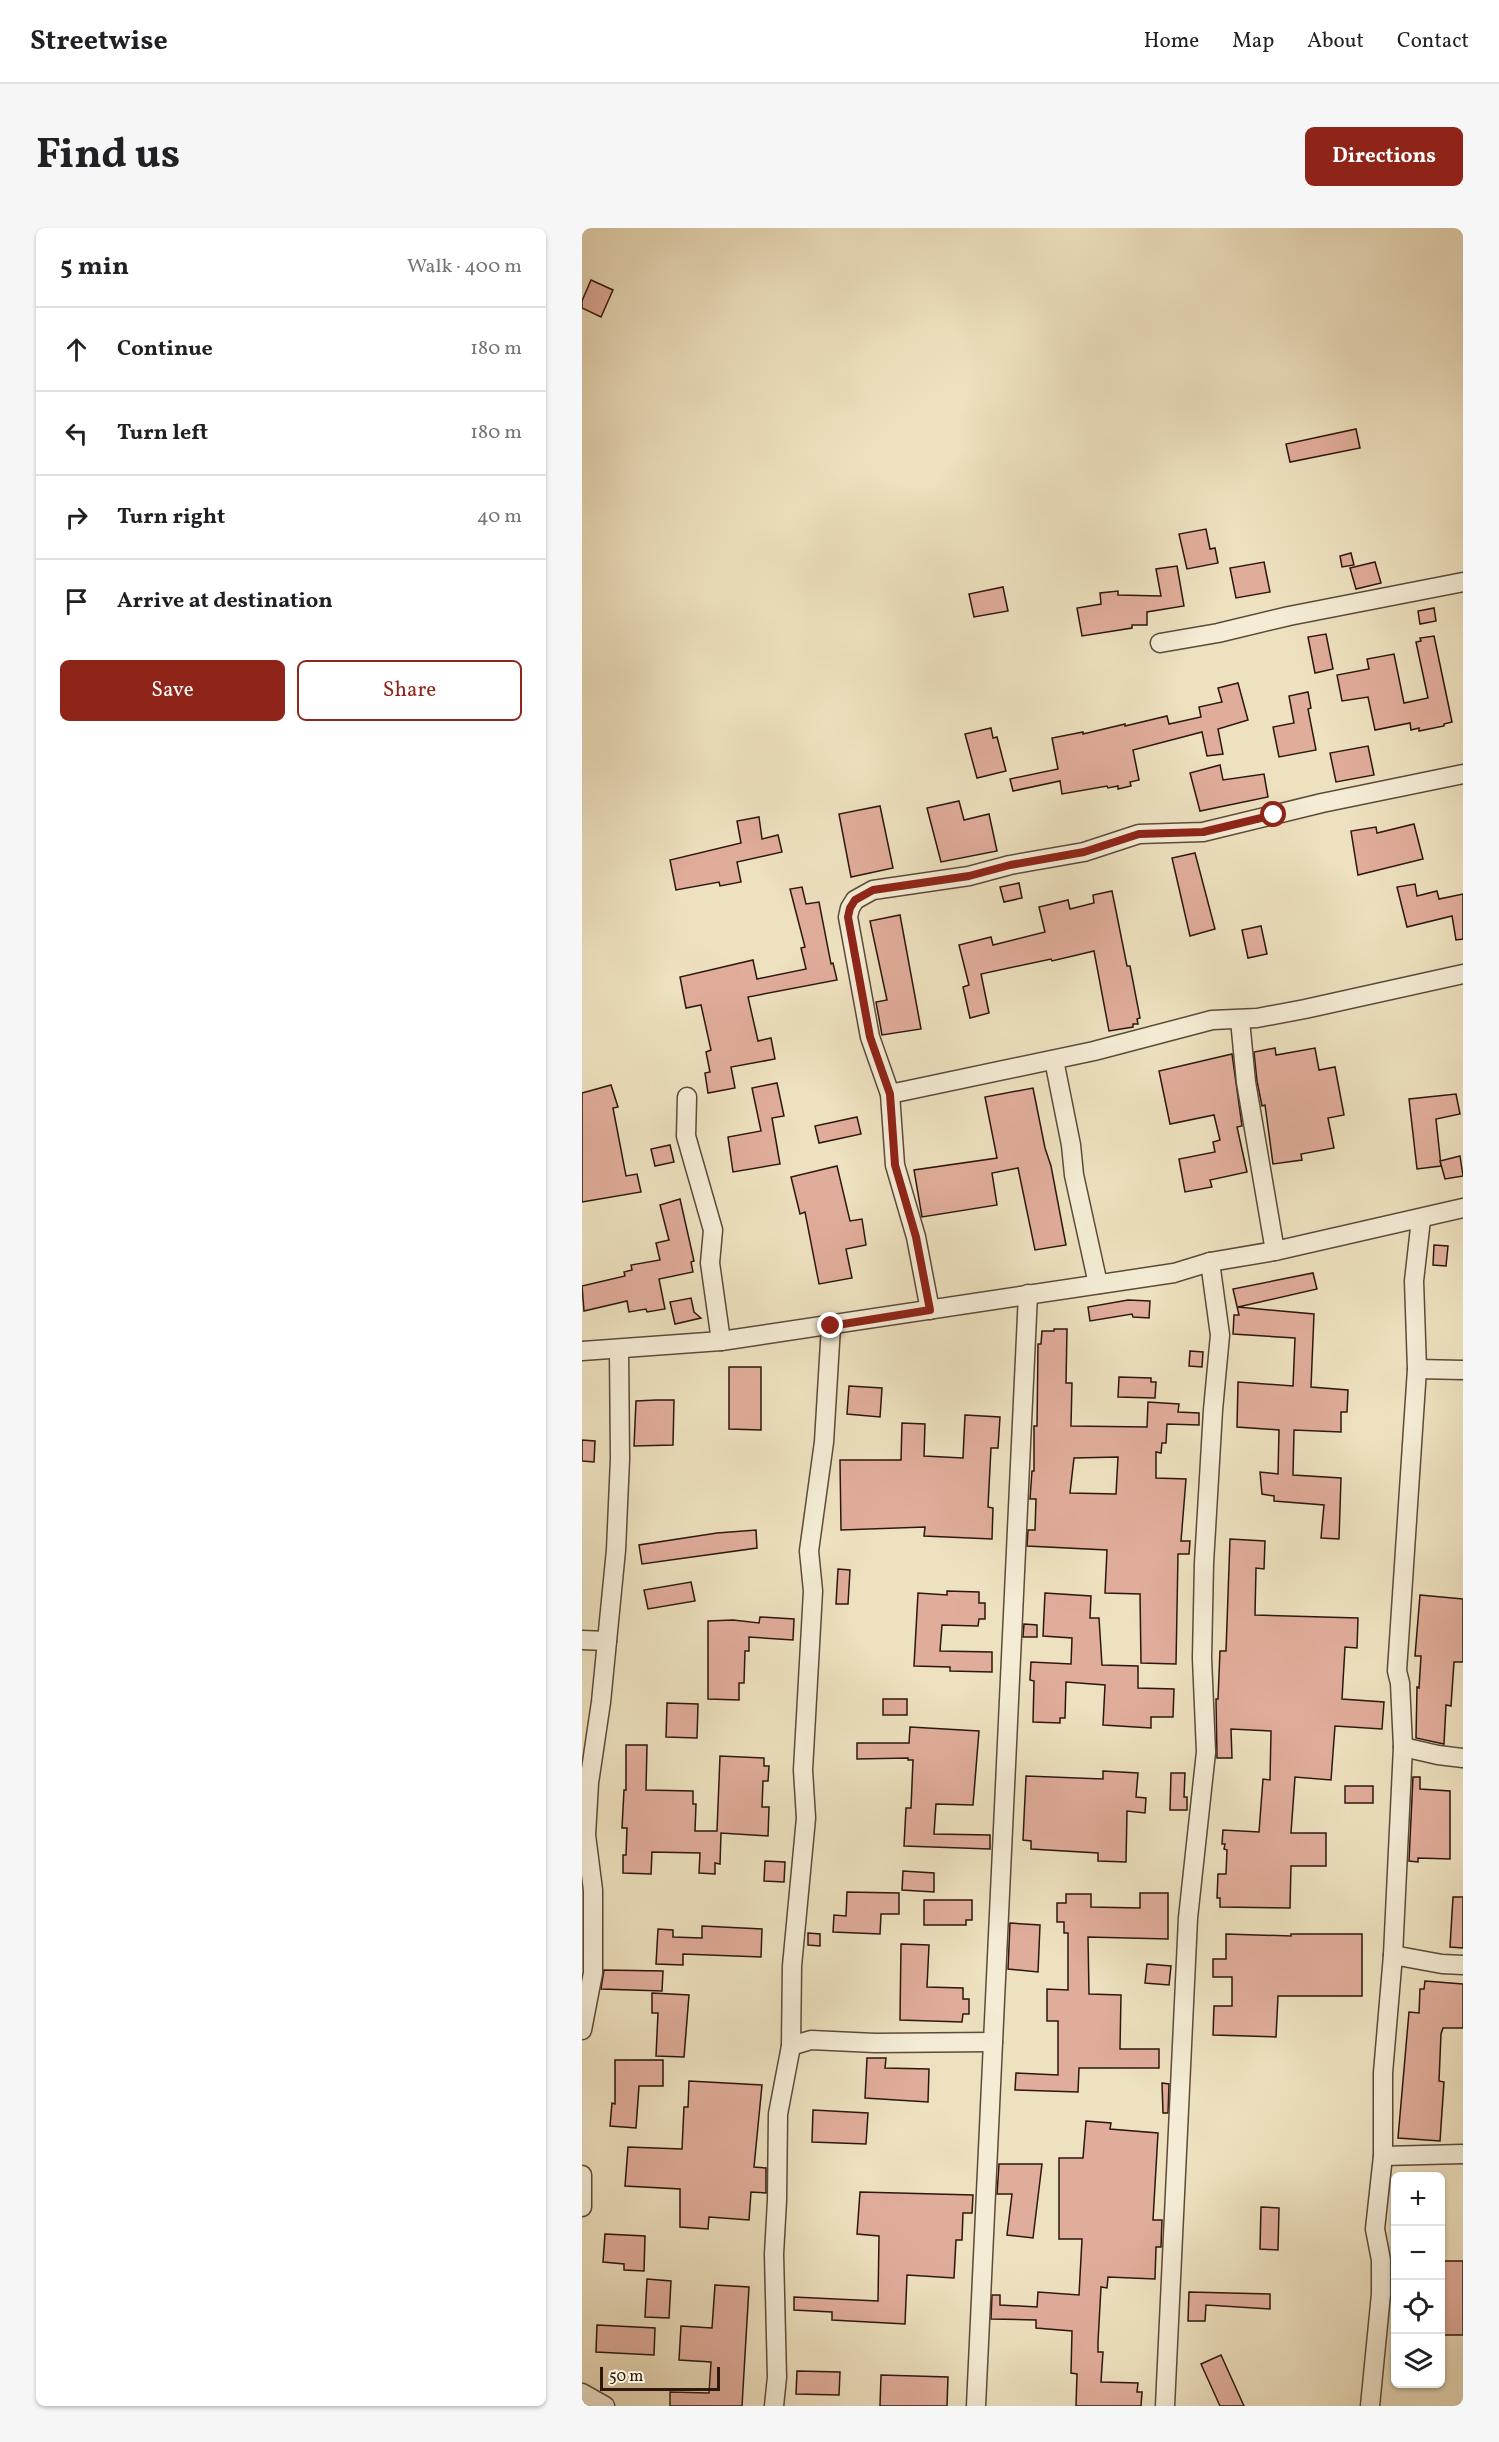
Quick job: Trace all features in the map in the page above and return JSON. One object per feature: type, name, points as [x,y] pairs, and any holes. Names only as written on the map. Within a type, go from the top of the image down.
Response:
[{"type":"street","points":[[1160,643],[1463,582]]},
{"type":"street","points":[[930,1310],[916,1237],[895,1165],[890,1094],[870,1037],[848,917],[850,908],[862,895],[884,887],[969,876],[1010,865],[1084,852],[1139,834],[1203,832],[1322,803],[1463,774]]},
{"type":"street","points":[[890,1094],[1054,1060],[1212,1020],[1240,1020],[1305,1009],[1463,974]]},
{"type":"street","points":[[1240,1020],[1246,1082],[1275,1251]]},
{"type":"street","points":[[1054,1060],[1071,1145],[1074,1175],[1098,1284]]},
{"type":"street","points":[[687,1097],[686,1136],[713,1230],[710,1263],[721,1341]]},
{"type":"street","points":[[582,1351],[721,1341],[1174,1273],[1210,1262],[1275,1251],[1463,1208]]},
{"type":"street","points":[[1371,2406],[1381,2294],[1381,2260],[1375,2229],[1383,2156],[1383,2073],[1393,1955],[1403,1747],[1400,1683],[1397,1671],[1417,1369],[1414,1281],[1421,1219]]},
{"type":"street","points":[[1165,2406],[1188,1918],[1206,1752],[1202,1658],[1204,1563],[1212,1421],[1220,1335],[1210,1262]]},
{"type":"street","points":[[976,2406],[1028,1294]]},
{"type":"street","points":[[774,2406],[777,2369],[774,2254],[778,2114],[791,2046],[792,1966],[806,1818],[803,1770],[813,1591],[808,1551],[824,1442],[831,1326]]},
{"type":"street","points":[[582,2030],[592,1973],[592,1890],[584,1835],[608,1641],[616,1550],[620,1470],[619,1348]]},
{"type":"street","points":[[1417,1369],[1463,1370]]},
{"type":"street","points":[[582,1640],[608,1641]]},
{"type":"street","points":[[1403,1747],[1463,1758]]},
{"type":"street","points":[[1393,1955],[1442,1964],[1463,1965]]},
{"type":"street","points":[[792,2025],[811,2040]]},
{"type":"street","points":[[791,2046],[811,2040],[874,2043],[993,2042]]},
{"type":"street","points":[[1383,2156],[1463,2154]]},
{"type":"street","points":[[582,2175],[582,2207]]},
{"type":"street","points":[[582,2394],[605,2406]]},
{"type":"building","points":[[591,280],[613,290],[601,317],[582,308],[582,301]]},
{"type":"building","points":[[1356,429],[1360,448],[1290,462],[1286,444]]},
{"type":"building","points":[[1206,529],[1210,549],[1215,548],[1218,563],[1187,569],[1179,534]]},
{"type":"building","points":[[1351,553],[1354,565],[1342,567],[1340,556]]},
{"type":"building","points":[[1264,562],[1270,592],[1236,598],[1230,568]]},
{"type":"building","points":[[1375,562],[1381,583],[1356,589],[1350,568]]},
{"type":"building","points":[[1177,566],[1184,606],[1147,612],[1147,625],[1132,625],[1132,628],[1082,636],[1077,608],[1101,604],[1100,593],[1118,591],[1118,595],[1161,596],[1156,569]]},
{"type":"building","points":[[1003,587],[1008,611],[974,617],[969,594]]},
{"type":"building","points":[[1434,608],[1436,621],[1420,624],[1418,611]]},
{"type":"building","points":[[1326,634],[1333,669],[1315,673],[1308,637]]},
{"type":"building","points":[[1434,636],[1452,722],[1419,731],[1419,728],[1411,730],[1410,723],[1375,730],[1368,697],[1342,701],[1337,675],[1369,669],[1367,659],[1394,654],[1404,703],[1428,698],[1416,642],[1421,641],[1420,638]]},
{"type":"building","points":[[1238,683],[1248,720],[1218,729],[1223,754],[1207,756],[1202,732],[1133,750],[1139,780],[1130,782],[1131,786],[1118,789],[1118,786],[1108,788],[1107,786],[1062,794],[1060,781],[1013,791],[1010,779],[1058,769],[1052,738],[1083,732],[1083,734],[1125,724],[1125,726],[1167,716],[1169,724],[1201,717],[1199,707],[1222,702],[1218,688]]},
{"type":"building","points":[[1308,692],[1311,708],[1308,709],[1316,750],[1279,757],[1273,727],[1294,723],[1289,696]]},
{"type":"building","points":[[991,728],[993,738],[997,737],[1006,771],[977,778],[965,734]]},
{"type":"building","points":[[1368,746],[1374,775],[1336,782],[1330,753]]},
{"type":"building","points":[[1220,765],[1223,780],[1264,774],[1268,797],[1200,811],[1190,773]]},
{"type":"building","points":[[959,801],[964,820],[989,814],[997,851],[941,862],[927,808]]},
{"type":"building","points":[[880,806],[893,868],[851,877],[839,814]]},
{"type":"building","points":[[759,817],[762,839],[778,835],[782,852],[737,862],[741,882],[720,886],[719,882],[676,890],[670,860],[741,843],[737,821]]},
{"type":"building","points":[[1414,824],[1423,859],[1358,875],[1351,831],[1376,827],[1377,833]]},
{"type":"building","points":[[1195,853],[1215,929],[1190,936],[1172,858]]},
{"type":"building","points":[[1019,883],[1022,898],[1004,902],[1000,887]]},
{"type":"building","points":[[1415,884],[1417,896],[1437,891],[1439,899],[1463,894],[1463,939],[1456,940],[1452,916],[1407,927],[1397,887]]},
{"type":"building","points":[[802,887],[806,904],[819,902],[831,964],[833,963],[837,980],[748,997],[758,1041],[771,1038],[775,1059],[731,1067],[735,1088],[708,1093],[705,1073],[710,1072],[706,1052],[711,1050],[701,1005],[686,1008],[680,977],[753,960],[757,979],[806,969],[801,948],[805,947],[790,889]]},
{"type":"building","points":[[1112,891],[1127,966],[1130,966],[1140,1018],[1137,1019],[1138,1024],[1109,1031],[1094,951],[981,974],[989,1013],[970,1018],[963,987],[969,985],[959,945],[991,937],[993,945],[1045,932],[1039,907],[1068,900],[1070,909],[1094,903],[1093,895]]},
{"type":"building","points":[[900,915],[921,1029],[882,1035],[876,1002],[887,1000],[870,921]]},
{"type":"building","points":[[1261,926],[1267,954],[1248,958],[1242,930]]},
{"type":"building","points":[[1275,1048],[1276,1055],[1315,1048],[1319,1070],[1335,1067],[1344,1115],[1328,1118],[1334,1148],[1301,1154],[1302,1160],[1273,1164],[1265,1105],[1262,1106],[1254,1052]]},
{"type":"building","points":[[1232,1054],[1242,1126],[1237,1127],[1247,1172],[1210,1180],[1212,1187],[1185,1192],[1179,1159],[1215,1152],[1213,1142],[1220,1140],[1214,1115],[1170,1124],[1159,1071]]},
{"type":"building","points":[[777,1083],[784,1116],[772,1118],[780,1164],[733,1172],[728,1137],[761,1131],[752,1088]]},
{"type":"building","points":[[611,1085],[618,1107],[613,1108],[626,1176],[637,1174],[641,1192],[582,1202],[582,1093]]},
{"type":"building","points":[[1033,1088],[1066,1245],[1035,1250],[1018,1168],[992,1173],[997,1205],[922,1217],[914,1170],[997,1158],[985,1097]]},
{"type":"building","points":[[1456,1094],[1460,1114],[1436,1119],[1441,1166],[1417,1169],[1409,1099]]},
{"type":"building","points":[[857,1117],[861,1134],[819,1143],[815,1126]]},
{"type":"building","points":[[670,1145],[674,1162],[655,1166],[651,1149]]},
{"type":"building","points":[[1460,1156],[1463,1176],[1445,1179],[1440,1161]]},
{"type":"building","points":[[837,1166],[850,1221],[862,1219],[866,1245],[846,1249],[852,1278],[819,1284],[805,1212],[800,1214],[791,1177]]},
{"type":"building","points":[[680,1199],[694,1261],[691,1262],[693,1272],[659,1279],[665,1309],[629,1312],[627,1301],[584,1311],[582,1286],[625,1276],[624,1272],[632,1270],[631,1265],[660,1260],[656,1243],[669,1240],[660,1205]]},
{"type":"building","points":[[1434,1245],[1448,1246],[1446,1266],[1433,1265]]},
{"type":"building","points":[[1313,1273],[1317,1289],[1238,1307],[1314,1314],[1311,1387],[1348,1390],[1347,1412],[1341,1412],[1341,1432],[1294,1430],[1293,1475],[1341,1478],[1339,1539],[1321,1538],[1324,1505],[1274,1501],[1274,1496],[1262,1494],[1260,1472],[1278,1474],[1279,1430],[1237,1427],[1238,1382],[1293,1386],[1295,1338],[1233,1334],[1234,1315],[1239,1315],[1233,1289]]},
{"type":"building","points":[[691,1298],[694,1312],[701,1318],[675,1324],[670,1302]]},
{"type":"building","points":[[1128,1300],[1150,1301],[1149,1318],[1133,1317],[1132,1314],[1090,1321],[1088,1307]]},
{"type":"building","points":[[1054,1329],[1067,1329],[1066,1383],[1072,1383],[1071,1426],[1147,1427],[1148,1402],[1179,1404],[1178,1412],[1199,1413],[1199,1425],[1167,1424],[1166,1443],[1162,1443],[1161,1453],[1156,1452],[1156,1478],[1186,1479],[1181,1541],[1190,1541],[1189,1554],[1178,1554],[1176,1664],[1141,1663],[1140,1594],[1105,1593],[1107,1550],[1027,1546],[1028,1530],[1035,1530],[1036,1499],[1030,1499],[1032,1471],[1034,1471],[1034,1426],[1037,1426],[1038,1344],[1041,1344],[1042,1331],[1054,1331]],"holes":[[[1118,1457],[1116,1494],[1070,1493],[1074,1458]]]},
{"type":"building","points":[[1190,1351],[1203,1352],[1202,1367],[1189,1366]]},
{"type":"building","points":[[729,1367],[761,1367],[761,1430],[729,1429]]},
{"type":"building","points":[[1119,1377],[1151,1378],[1151,1382],[1156,1382],[1155,1398],[1118,1397]]},
{"type":"building","points":[[849,1386],[882,1388],[880,1417],[847,1414]]},
{"type":"building","points":[[674,1400],[673,1445],[634,1446],[636,1401]]},
{"type":"building","points":[[965,1415],[1000,1417],[998,1448],[991,1448],[988,1507],[993,1508],[992,1539],[924,1536],[925,1527],[841,1530],[840,1460],[901,1460],[902,1423],[925,1424],[924,1456],[963,1458]]},
{"type":"building","points":[[582,1440],[595,1441],[594,1462],[582,1461]]},
{"type":"building","points":[[756,1530],[757,1548],[642,1564],[639,1545],[717,1533]]},
{"type":"building","points":[[1230,1539],[1265,1541],[1264,1569],[1256,1568],[1255,1615],[1358,1618],[1357,1648],[1345,1647],[1342,1699],[1384,1702],[1382,1729],[1335,1726],[1331,1780],[1295,1777],[1291,1833],[1326,1833],[1326,1866],[1291,1866],[1290,1908],[1220,1907],[1220,1898],[1217,1898],[1218,1874],[1226,1874],[1227,1850],[1224,1849],[1225,1844],[1222,1844],[1223,1830],[1259,1832],[1263,1779],[1270,1780],[1271,1731],[1231,1729],[1232,1758],[1217,1758],[1216,1699],[1218,1699],[1220,1651],[1226,1651]]},
{"type":"building","points":[[838,1569],[850,1570],[848,1604],[836,1604]]},
{"type":"building","points":[[691,1582],[695,1601],[648,1609],[644,1590]]},
{"type":"building","points":[[947,1591],[979,1592],[979,1603],[985,1603],[985,1619],[979,1619],[978,1626],[942,1625],[940,1651],[992,1652],[992,1672],[950,1671],[950,1667],[914,1666],[918,1593],[947,1595]]},
{"type":"building","points":[[1045,1593],[1091,1596],[1090,1618],[1099,1618],[1102,1665],[1138,1666],[1138,1688],[1174,1689],[1173,1717],[1151,1717],[1151,1728],[1103,1725],[1105,1685],[1066,1682],[1065,1718],[1060,1718],[1060,1723],[1033,1722],[1034,1681],[1030,1680],[1031,1662],[1071,1664],[1072,1638],[1043,1636]]},
{"type":"building","points":[[1420,1595],[1463,1599],[1463,1662],[1454,1662],[1451,1706],[1446,1705],[1444,1744],[1416,1738],[1417,1687],[1419,1688],[1421,1656],[1415,1656]]},
{"type":"building","points":[[760,1617],[794,1619],[793,1640],[749,1637],[749,1651],[745,1651],[744,1683],[739,1683],[739,1700],[708,1699],[708,1621],[733,1620],[759,1623]]},
{"type":"building","points":[[1024,1624],[1037,1625],[1037,1637],[1023,1637]]},
{"type":"building","points":[[883,1699],[907,1699],[907,1715],[883,1715]]},
{"type":"building","points":[[667,1703],[698,1704],[697,1738],[666,1737]]},
{"type":"building","points":[[910,1727],[979,1731],[973,1805],[936,1804],[934,1834],[990,1835],[990,1849],[904,1846],[906,1808],[911,1808],[913,1760],[908,1760],[908,1758],[857,1759],[857,1743],[909,1743]]},
{"type":"building","points":[[626,1745],[647,1745],[646,1790],[693,1791],[693,1804],[696,1804],[695,1831],[717,1831],[720,1756],[764,1758],[764,1766],[769,1766],[768,1781],[763,1781],[762,1807],[769,1807],[768,1836],[721,1833],[720,1864],[715,1863],[715,1874],[699,1873],[700,1853],[652,1852],[651,1874],[623,1873],[627,1828],[622,1828],[624,1790],[626,1790]]},
{"type":"building","points":[[1103,1771],[1138,1773],[1136,1797],[1146,1798],[1145,1813],[1127,1811],[1126,1862],[1098,1861],[1098,1853],[1031,1849],[1031,1841],[1023,1840],[1026,1776],[1103,1779]]},
{"type":"building","points":[[1171,1773],[1185,1773],[1184,1797],[1187,1797],[1187,1810],[1170,1810]]},
{"type":"building","points":[[1413,1777],[1420,1777],[1420,1789],[1450,1791],[1450,1859],[1418,1858],[1418,1862],[1409,1861]]},
{"type":"building","points":[[1345,1786],[1373,1786],[1373,1803],[1345,1803]]},
{"type":"building","points":[[765,1861],[785,1862],[784,1882],[764,1881]]},
{"type":"building","points":[[903,1871],[934,1873],[934,1892],[902,1890]]},
{"type":"building","points":[[847,1892],[899,1893],[899,1914],[881,1914],[880,1934],[833,1932],[834,1915],[846,1916]]},
{"type":"building","points":[[1140,1893],[1168,1893],[1168,1939],[1088,1937],[1089,1994],[1121,1995],[1120,2049],[1159,2049],[1159,2068],[1079,2068],[1078,2092],[1015,2090],[1016,2073],[1058,2075],[1058,2021],[1047,2021],[1047,1989],[1068,1990],[1068,1933],[1064,1933],[1064,1922],[1057,1922],[1057,1903],[1066,1903],[1066,1894],[1091,1894],[1091,1907],[1140,1908]]},
{"type":"building","points":[[1453,1897],[1463,1897],[1463,1948],[1450,1947]]},
{"type":"building","points":[[924,1900],[972,1900],[972,1920],[966,1920],[966,1925],[924,1925]]},
{"type":"building","points":[[1010,1923],[1040,1925],[1038,1972],[1008,1969]]},
{"type":"building","points":[[702,1926],[762,1929],[761,1957],[683,1954],[683,1965],[656,1964],[658,1929],[673,1930],[673,1937],[702,1938]]},
{"type":"building","points":[[808,1933],[820,1934],[820,1946],[808,1945]]},
{"type":"building","points":[[1226,1934],[1291,1936],[1291,1934],[1362,1934],[1362,1996],[1278,1996],[1276,2037],[1213,2035],[1214,2006],[1232,2006],[1232,1977],[1213,1977],[1213,1959],[1226,1959]]},
{"type":"building","points":[[901,1944],[929,1945],[927,1987],[963,1988],[963,1999],[969,1999],[969,2014],[963,2014],[962,2022],[900,2020]]},
{"type":"building","points":[[1147,1964],[1171,1966],[1169,1985],[1145,1983]]},
{"type":"building","points":[[604,1970],[663,1971],[662,1991],[601,1989]]},
{"type":"building","points":[[1425,1981],[1463,1984],[1463,2028],[1443,2028],[1441,2034],[1439,2081],[1444,2082],[1440,2141],[1398,2138],[1409,2012],[1419,2013],[1420,1989],[1424,1989]]},
{"type":"building","points":[[652,1993],[689,1995],[684,2057],[656,2056],[658,2013],[652,2013]]},
{"type":"building","points":[[867,2058],[886,2058],[885,2068],[929,2069],[928,2102],[865,2098]]},
{"type":"building","points":[[615,2060],[663,2060],[663,2086],[639,2086],[636,2128],[610,2126],[612,2103],[615,2104]]},
{"type":"building","points":[[689,2081],[762,2085],[754,2167],[766,2168],[766,2193],[751,2192],[749,2220],[709,2217],[708,2229],[680,2227],[680,2189],[625,2186],[628,2147],[682,2149],[684,2107],[688,2107]]},
{"type":"building","points":[[1162,2083],[1169,2084],[1168,2113],[1163,2113]]},
{"type":"building","points":[[813,2110],[868,2113],[866,2144],[812,2142]]},
{"type":"building","points":[[1086,2121],[1111,2123],[1110,2129],[1158,2133],[1153,2220],[1162,2220],[1161,2247],[1156,2247],[1155,2279],[1108,2277],[1107,2288],[1101,2287],[1098,2352],[1103,2352],[1101,2382],[1138,2383],[1137,2392],[1142,2392],[1141,2406],[1076,2406],[1077,2374],[1071,2373],[1072,2331],[1036,2328],[1036,2320],[991,2319],[992,2295],[1000,2295],[1000,2305],[1037,2307],[1038,2292],[1079,2295],[1082,2239],[1059,2239],[1059,2158],[1083,2158]]},
{"type":"building","points":[[999,2164],[1042,2164],[1033,2238],[1007,2235],[1012,2194],[997,2194]]},
{"type":"building","points":[[860,2192],[973,2195],[972,2213],[963,2213],[962,2240],[956,2240],[954,2278],[907,2275],[905,2324],[832,2320],[832,2312],[794,2310],[794,2297],[878,2301],[879,2236],[857,2234]]},
{"type":"building","points":[[1261,2207],[1279,2208],[1278,2250],[1260,2249]]},
{"type":"building","points":[[605,2234],[645,2236],[644,2271],[624,2270],[624,2264],[603,2262]]},
{"type":"building","points":[[1445,2261],[1463,2261],[1463,2335],[1445,2335]]},
{"type":"building","points":[[647,2279],[671,2281],[669,2318],[645,2317]]},
{"type":"building","points":[[715,2285],[749,2287],[742,2406],[670,2406],[670,2392],[709,2393],[711,2362],[679,2360],[681,2326],[712,2328]]},
{"type":"building","points":[[1189,2292],[1270,2294],[1270,2309],[1206,2305],[1205,2321],[1188,2321]]},
{"type":"building","points":[[597,2325],[655,2328],[654,2355],[596,2352]]},
{"type":"building","points":[[1221,2355],[1244,2406],[1220,2406],[1201,2364]]},
{"type":"building","points":[[797,2371],[840,2372],[839,2395],[796,2394]]},
{"type":"building","points":[[881,2375],[948,2377],[947,2406],[880,2406]]},
{"type":"route","points":[[831,1326],[930,1310],[916,1237],[895,1165],[890,1094],[870,1037],[848,917],[855,900],[884,887],[969,876],[1010,865],[1032,863],[1084,852],[1139,834],[1203,832],[1274,815]]}]
